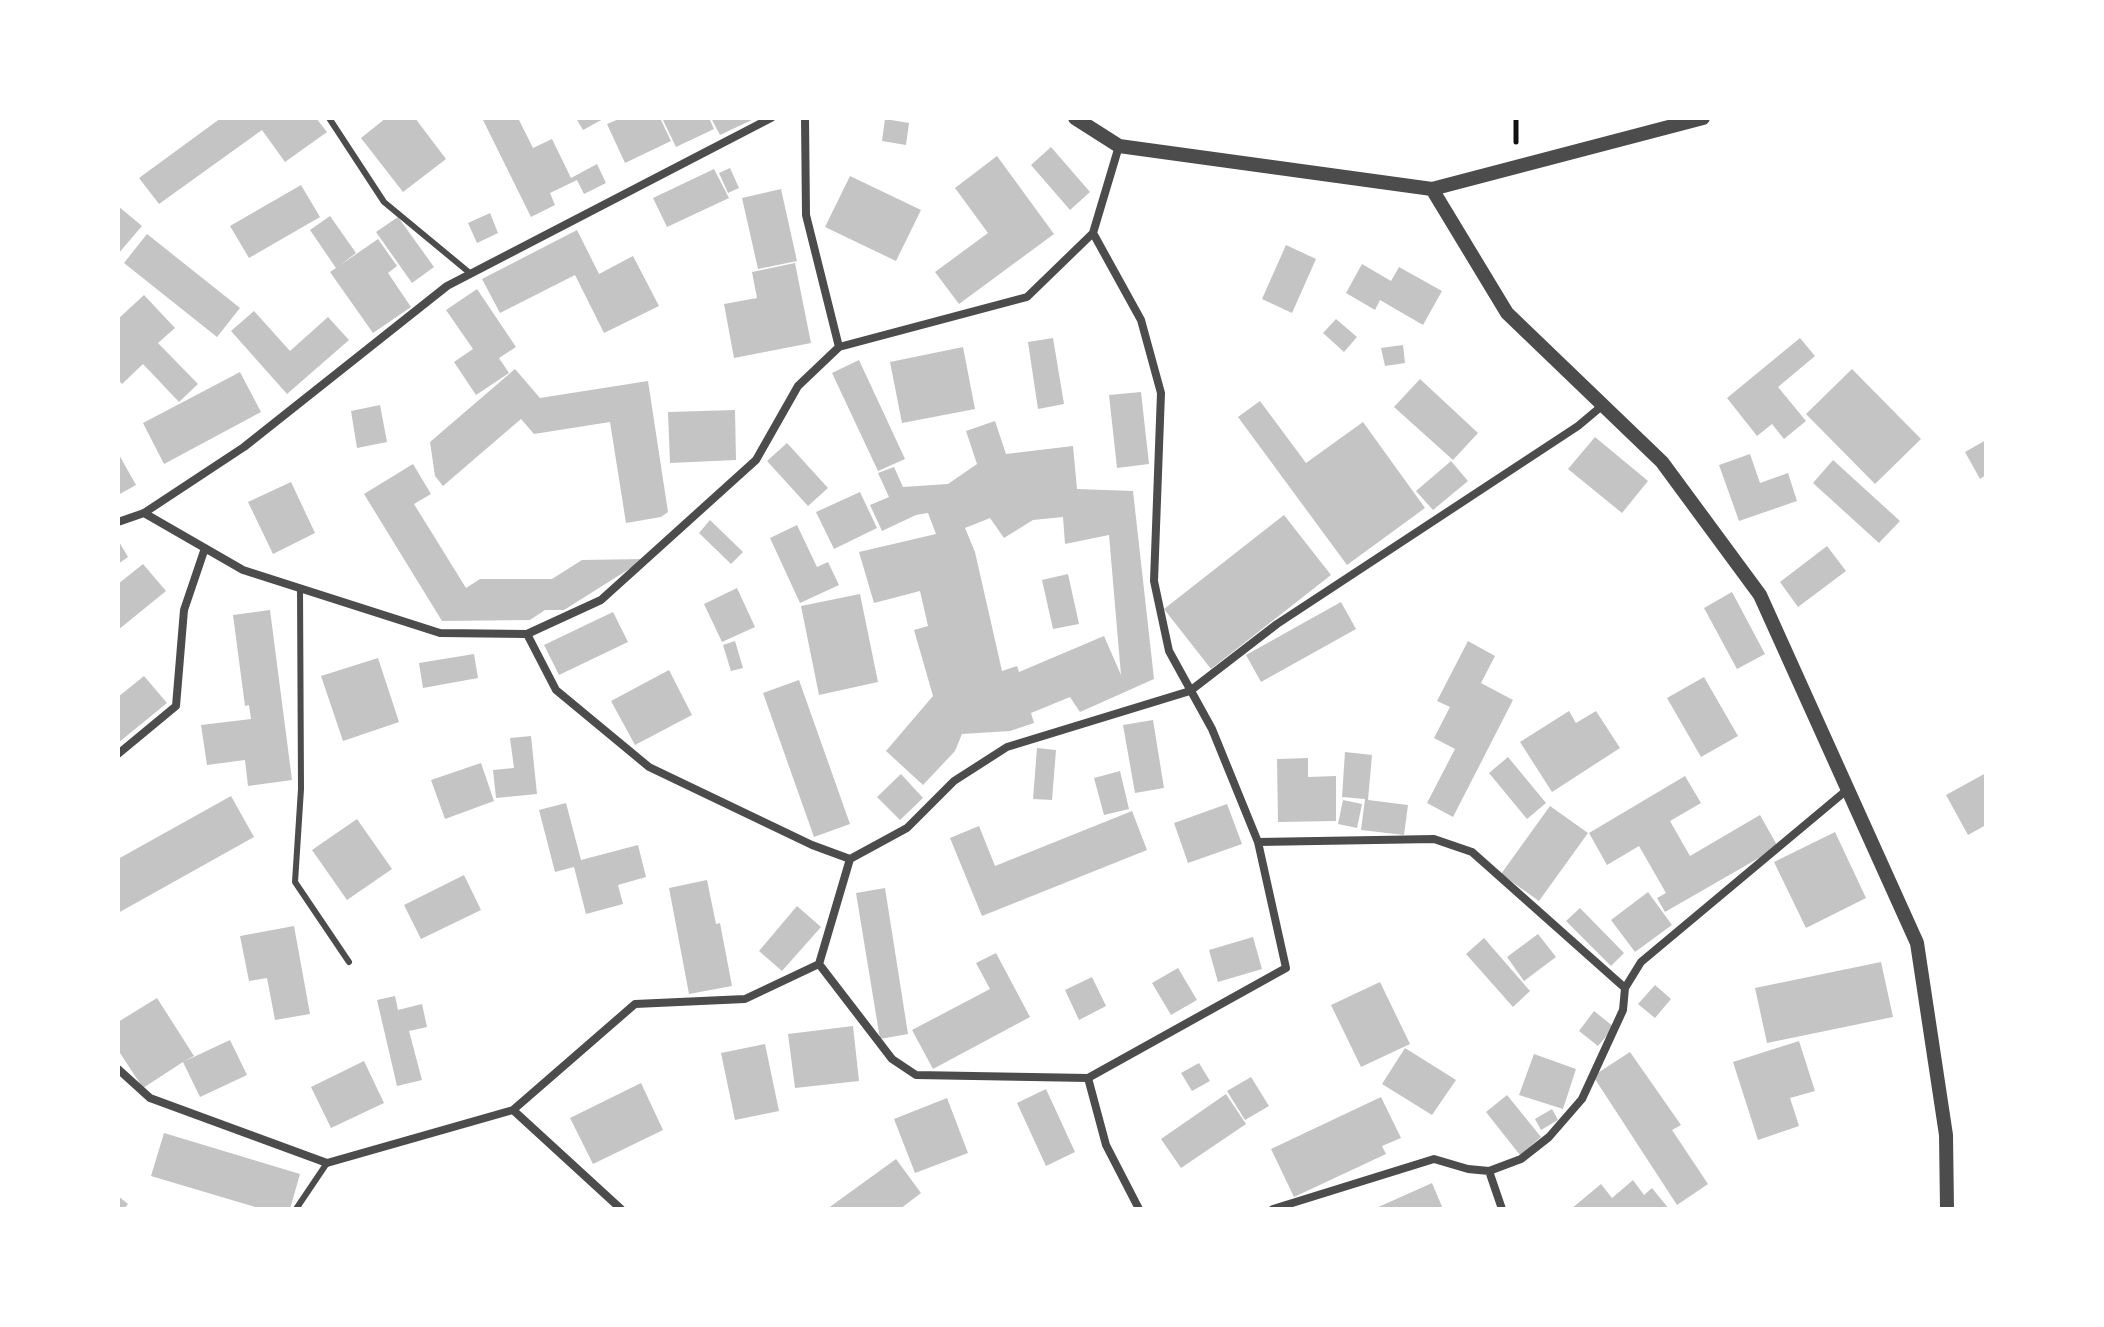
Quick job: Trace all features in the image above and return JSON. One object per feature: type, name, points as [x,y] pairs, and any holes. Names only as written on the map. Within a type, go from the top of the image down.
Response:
[{"type":"street","points":[[118,522],[144,513],[244,447],[447,286],[771,118]]},
{"type":"street","points":[[805,118],[806,215],[839,347]]},
{"type":"street","points":[[1075,118],[1119,146],[1432,189],[1703,118]]},
{"type":"street","points":[[144,513],[243,570],[440,633],[527,634],[601,600],[756,460],[798,386],[839,347],[1027,297],[1093,233],[1119,146]]},
{"type":"street","points":[[1432,189],[1507,313],[1662,462],[1760,595],[1917,943],[1946,1135],[1947,1209]]},
{"type":"street","points":[[819,964],[892,1059],[916,1075],[1088,1078],[1286,968],[1258,842],[1212,729],[1169,651],[1154,581],[1161,393],[1141,320],[1093,233]]},
{"type":"street","points":[[118,1069],[150,1098],[327,1163],[513,1110],[635,1004],[745,999],[819,964],[850,859],[907,828],[954,781],[1007,747],[1190,691],[1277,624],[1578,426],[1603,405]]},
{"type":"street","points":[[118,754],[176,706],[184,610],[205,548]]},
{"type":"street","points":[[527,634],[556,690],[649,767],[812,845],[850,859]]},
{"type":"street","points":[[1273,1209],[1434,1159],[1468,1169],[1489,1171],[1521,1159],[1549,1137],[1582,1099],[1623,1010],[1625,988],[1641,962],[1849,788]]},
{"type":"street","points":[[1258,842],[1434,839],[1472,852],[1625,988]]},
{"type":"street","points":[[1088,1078],[1106,1145],[1139,1209]]},
{"type":"street","points":[[513,1110],[621,1209]]},
{"type":"street","points":[[1489,1171],[1502,1209]]},
{"type":"lane","points":[[329,118],[384,202],[471,274]]},
{"type":"lane","points":[[300,588],[301,789],[295,882],[349,962]]},
{"type":"lane","points":[[296,1209],[327,1163]]},
{"type":"building","points":[[221,118],[316,118],[327,132],[285,162],[262,130],[159,204],[139,178]]},
{"type":"building","points":[[386,118],[415,118],[446,159],[403,192],[361,138]]},
{"type":"building","points":[[482,118],[518,118],[533,148],[552,139],[571,178],[597,164],[606,183],[584,194],[577,180],[550,193],[555,205],[531,217]]},
{"type":"building","points":[[576,118],[605,118],[583,130]]},
{"type":"building","points":[[621,118],[660,118],[671,141],[625,163],[607,124]]},
{"type":"building","points":[[662,118],[709,118],[714,129],[676,147]]},
{"type":"building","points":[[711,118],[756,118],[720,135]]},
{"type":"building","points":[[885,119],[909,123],[906,145],[882,141]]},
{"type":"building","points":[[1051,147],[1090,192],[1070,210],[1031,165]]},
{"type":"building","points":[[997,156],[1054,234],[959,304],[935,272],[988,233],[955,188]]},
{"type":"building","points":[[730,168],[739,188],[728,193],[719,173]]},
{"type":"building","points":[[714,169],[729,198],[667,227],[653,198]]},
{"type":"building","points":[[850,176],[921,210],[896,261],[825,227]]},
{"type":"building","points":[[301,185],[320,217],[249,258],[230,226]]},
{"type":"building","points":[[781,189],[797,261],[758,269],[742,198]]},
{"type":"building","points":[[118,206],[142,226],[118,254]]},
{"type":"building","points":[[490,213],[498,233],[477,243],[468,223]]},
{"type":"building","points":[[330,216],[356,253],[339,266],[378,239],[397,266],[388,273],[411,307],[373,333],[330,272],[336,268],[310,230]]},
{"type":"building","points":[[398,217],[434,267],[412,283],[376,232]]},
{"type":"building","points":[[577,230],[599,274],[633,256],[659,306],[604,333],[575,275],[500,313],[482,279]]},
{"type":"building","points":[[147,234],[240,308],[217,337],[124,263]]},
{"type":"building","points":[[1286,245],[1316,259],[1292,313],[1262,299]]},
{"type":"building","points":[[795,263],[811,343],[734,358],[724,304],[757,298],[752,272]]},
{"type":"building","points":[[1362,264],[1391,281],[1399,267],[1442,291],[1423,325],[1380,300],[1375,310],[1346,293]]},
{"type":"building","points":[[477,289],[516,347],[499,358],[509,373],[476,395],[454,362],[473,349],[446,310]]},
{"type":"building","points":[[144,295],[175,328],[158,343],[198,384],[179,402],[143,364],[122,384],[118,380],[118,319]]},
{"type":"building","points":[[254,311],[290,351],[328,317],[349,340],[287,394],[231,331]]},
{"type":"building","points":[[1336,319],[1357,337],[1344,352],[1323,333]]},
{"type":"building","points":[[1053,338],[1064,404],[1038,409],[1028,342]]},
{"type":"building","points":[[1800,338],[1815,356],[1778,387],[1806,421],[1784,439],[1772,424],[1757,436],[1727,398]]},
{"type":"building","points":[[1403,345],[1405,363],[1385,366],[1381,348]]},
{"type":"building","points":[[963,347],[975,409],[902,423],[890,362]]},
{"type":"building","points":[[859,360],[905,459],[878,471],[832,373]]},
{"type":"building","points":[[515,369],[540,398],[648,381],[668,512],[661,517],[626,523],[610,422],[534,434],[521,419],[443,486],[435,476],[430,442]]},
{"type":"building","points":[[1852,369],[1921,439],[1875,484],[1806,414]]},
{"type":"building","points":[[240,372],[261,412],[164,464],[143,423]]},
{"type":"building","points":[[1420,379],[1478,433],[1453,460],[1394,407]]},
{"type":"building","points":[[1141,392],[1149,464],[1117,468],[1109,395]]},
{"type":"building","points":[[1260,401],[1306,463],[1363,422],[1425,508],[1347,565],[1238,417]]},
{"type":"building","points":[[380,405],[387,442],[357,448],[351,411]]},
{"type":"building","points":[[735,410],[736,460],[670,463],[668,412]]},
{"type":"building","points":[[995,421],[1006,454],[1073,446],[1077,489],[1133,491],[1154,679],[1080,712],[1070,697],[1031,713],[1034,723],[1010,731],[962,734],[955,751],[923,785],[886,751],[933,696],[914,630],[928,626],[920,591],[874,603],[859,552],[936,534],[928,513],[916,515],[882,531],[870,505],[889,497],[878,473],[894,467],[903,487],[948,484],[977,464],[966,431]],"holes":[[[1063,517],[1065,544],[1109,535],[1121,675],[1104,636],[1019,672],[1017,666],[1002,671],[975,552],[965,528],[990,518],[1004,538],[1033,520]]]},
{"type":"building","points":[[1595,437],[1648,481],[1622,513],[1568,469]]},
{"type":"building","points":[[1986,440],[1986,475],[1980,479],[1965,452]]},
{"type":"building","points":[[787,443],[828,488],[808,506],[767,461]]},
{"type":"building","points":[[118,453],[136,485],[118,495]]},
{"type":"building","points":[[1750,454],[1760,483],[1788,473],[1797,501],[1739,521],[1719,465]]},
{"type":"building","points":[[1833,460],[1900,521],[1879,543],[1813,483]]},
{"type":"building","points":[[1451,461],[1468,481],[1433,510],[1416,491]]},
{"type":"building","points":[[413,464],[431,494],[414,504],[466,588],[480,579],[552,579],[582,560],[645,559],[564,610],[545,610],[530,620],[442,621],[364,494]]},
{"type":"building","points":[[291,482],[315,533],[273,554],[248,502]]},
{"type":"building","points":[[860,492],[877,528],[834,549],[816,512]]},
{"type":"building","points":[[1284,515],[1331,575],[1211,669],[1164,609]]},
{"type":"building","points":[[710,520],[743,552],[731,564],[699,533]]},
{"type":"building","points":[[797,525],[817,567],[828,562],[839,585],[800,603],[770,538]]},
{"type":"building","points":[[118,540],[128,557],[118,564]]},
{"type":"building","points":[[1827,546],[1846,571],[1798,607],[1780,582]]},
{"type":"building","points":[[143,564],[166,591],[118,630],[118,584]]},
{"type":"building","points":[[1068,574],[1079,624],[1053,629],[1042,580]]},
{"type":"building","points":[[737,588],[755,627],[722,642],[704,604]]},
{"type":"building","points":[[1732,592],[1765,654],[1737,669],[1704,608]]},
{"type":"building","points":[[860,594],[878,682],[819,695],[801,606]]},
{"type":"building","points":[[1341,602],[1356,629],[1261,682],[1246,655]]},
{"type":"building","points":[[270,610],[292,780],[248,786],[245,760],[207,765],[201,725],[251,719],[249,705],[245,706],[233,615]]},
{"type":"building","points":[[613,612],[628,642],[559,675],[544,645]]},
{"type":"building","points":[[735,641],[743,668],[731,671],[723,645]]},
{"type":"building","points":[[1468,641],[1495,656],[1481,683],[1513,700],[1453,817],[1427,803],[1455,749],[1434,738],[1450,707],[1437,701]]},
{"type":"building","points":[[474,654],[478,678],[423,688],[419,663]]},
{"type":"building","points":[[378,658],[399,722],[343,741],[321,676]]},
{"type":"building","points":[[669,670],[692,715],[635,745],[611,701]]},
{"type":"building","points":[[144,676],[167,703],[118,743],[118,697]]},
{"type":"building","points":[[1704,677],[1738,736],[1701,757],[1667,698]]},
{"type":"building","points":[[799,680],[850,824],[814,837],[763,693]]},
{"type":"building","points":[[1569,711],[1576,723],[1596,711],[1620,748],[1552,792],[1520,742]]},
{"type":"building","points":[[1153,720],[1164,788],[1135,793],[1123,725]]},
{"type":"building","points":[[531,736],[537,794],[496,798],[493,770],[514,768],[510,738]]},
{"type":"building","points":[[1037,748],[1056,750],[1052,800],[1033,799]]},
{"type":"building","points":[[1345,752],[1372,755],[1368,800],[1408,805],[1404,835],[1361,830],[1365,799],[1342,797]]},
{"type":"building","points":[[1508,757],[1546,803],[1527,819],[1489,773]]},
{"type":"building","points":[[1308,758],[1308,777],[1336,776],[1336,821],[1278,822],[1277,759]]},
{"type":"building","points":[[481,763],[494,801],[445,819],[431,780]]},
{"type":"building","points":[[1120,771],[1129,809],[1104,815],[1094,778]]},
{"type":"building","points":[[1986,773],[1986,825],[1968,835],[1946,795]]},
{"type":"building","points":[[901,774],[923,798],[900,820],[877,797]]},
{"type":"building","points":[[1685,776],[1701,803],[1670,821],[1690,856],[1760,815],[1778,847],[1665,912],[1657,898],[1666,893],[1639,846],[1607,865],[1589,833]]},
{"type":"building","points":[[231,796],[254,837],[118,913],[118,859]]},
{"type":"building","points":[[1343,800],[1362,804],[1357,828],[1338,824]]},
{"type":"building","points":[[566,803],[581,860],[638,845],[646,877],[618,885],[623,904],[586,914],[574,867],[555,872],[539,810]]},
{"type":"building","points":[[1227,804],[1242,844],[1188,863],[1174,823]]},
{"type":"building","points":[[1550,806],[1588,833],[1539,901],[1501,874]]},
{"type":"building","points":[[1132,811],[1147,850],[982,916],[950,838],[979,826],[995,866]]},
{"type":"building","points":[[357,819],[392,869],[347,900],[312,850]]},
{"type":"building","points":[[1835,832],[1866,898],[1806,928],[1774,862]]},
{"type":"building","points":[[464,875],[481,910],[421,939],[404,905]]},
{"type":"building","points":[[707,880],[716,924],[720,923],[732,986],[689,994],[669,888]]},
{"type":"building","points":[[885,888],[908,1034],[880,1039],[856,893]]},
{"type":"building","points":[[1648,892],[1672,925],[1635,952],[1611,920]]},
{"type":"building","points":[[797,906],[821,927],[782,971],[759,951]]},
{"type":"building","points":[[1580,908],[1624,953],[1611,966],[1566,921]]},
{"type":"building","points":[[294,926],[310,1014],[275,1020],[267,978],[249,981],[240,936]]},
{"type":"building","points":[[1538,934],[1556,957],[1524,981],[1507,957]]},
{"type":"building","points":[[1253,937],[1262,969],[1218,982],[1209,950]]},
{"type":"building","points":[[1484,938],[1530,991],[1513,1007],[1466,954]]},
{"type":"building","points":[[996,953],[1030,1017],[933,1069],[912,1030],[990,989],[976,963]]},
{"type":"building","points":[[1881,962],[1893,1017],[1767,1043],[1755,988]]},
{"type":"building","points":[[1178,968],[1197,1000],[1171,1015],[1152,983]]},
{"type":"building","points":[[1092,977],[1106,1006],[1079,1020],[1065,990]]},
{"type":"building","points":[[1380,982],[1410,1044],[1361,1067],[1331,1005]]},
{"type":"building","points":[[1655,985],[1671,999],[1655,1018],[1638,1004]]},
{"type":"building","points":[[395,996],[398,1010],[422,1004],[427,1027],[409,1031],[422,1080],[397,1086],[377,1000]]},
{"type":"building","points":[[157,998],[194,1056],[143,1088],[118,1050],[118,1022]]},
{"type":"building","points":[[1594,1011],[1614,1027],[1598,1046],[1579,1031]]},
{"type":"building","points":[[853,1026],[859,1081],[795,1088],[788,1034]]},
{"type":"building","points":[[230,1040],[247,1075],[200,1097],[183,1062]]},
{"type":"building","points":[[1799,1041],[1815,1091],[1790,1098],[1799,1126],[1758,1140],[1733,1062]]},
{"type":"building","points":[[765,1044],[779,1111],[735,1120],[721,1053]]},
{"type":"building","points":[[1405,1048],[1456,1080],[1432,1115],[1382,1084]]},
{"type":"building","points":[[1630,1052],[1681,1125],[1672,1130],[1708,1184],[1677,1205],[1593,1076]]},
{"type":"building","points":[[1534,1054],[1576,1069],[1563,1109],[1519,1095]]},
{"type":"building","points":[[364,1061],[384,1103],[331,1128],[311,1087]]},
{"type":"building","points":[[1199,1063],[1210,1081],[1192,1091],[1181,1073]]},
{"type":"building","points":[[1251,1077],[1269,1106],[1245,1120],[1227,1091]]},
{"type":"building","points":[[641,1083],[663,1130],[593,1164],[570,1118]]},
{"type":"building","points":[[1046,1089],[1075,1152],[1046,1166],[1017,1103]]},
{"type":"building","points":[[1226,1094],[1246,1124],[1181,1168],[1161,1139]]},
{"type":"building","points":[[1507,1095],[1541,1137],[1520,1155],[1486,1112]]},
{"type":"building","points":[[1381,1097],[1401,1138],[1382,1146],[1386,1154],[1294,1197],[1271,1149]]},
{"type":"building","points":[[947,1098],[968,1153],[915,1173],[894,1119]]},
{"type":"building","points":[[1552,1109],[1558,1120],[1541,1130],[1535,1119]]},
{"type":"building","points":[[164,1133],[300,1174],[290,1209],[262,1209],[151,1176]]},
{"type":"building","points":[[896,1159],[921,1193],[900,1209],[827,1209]]},
{"type":"building","points":[[1633,1180],[1644,1195],[1652,1188],[1669,1209],[1571,1209],[1601,1184],[1612,1198]]},
{"type":"building","points":[[1432,1183],[1443,1209],[1374,1209]]},
{"type":"building","points":[[118,1196],[128,1204],[124,1209],[118,1209]]}]
